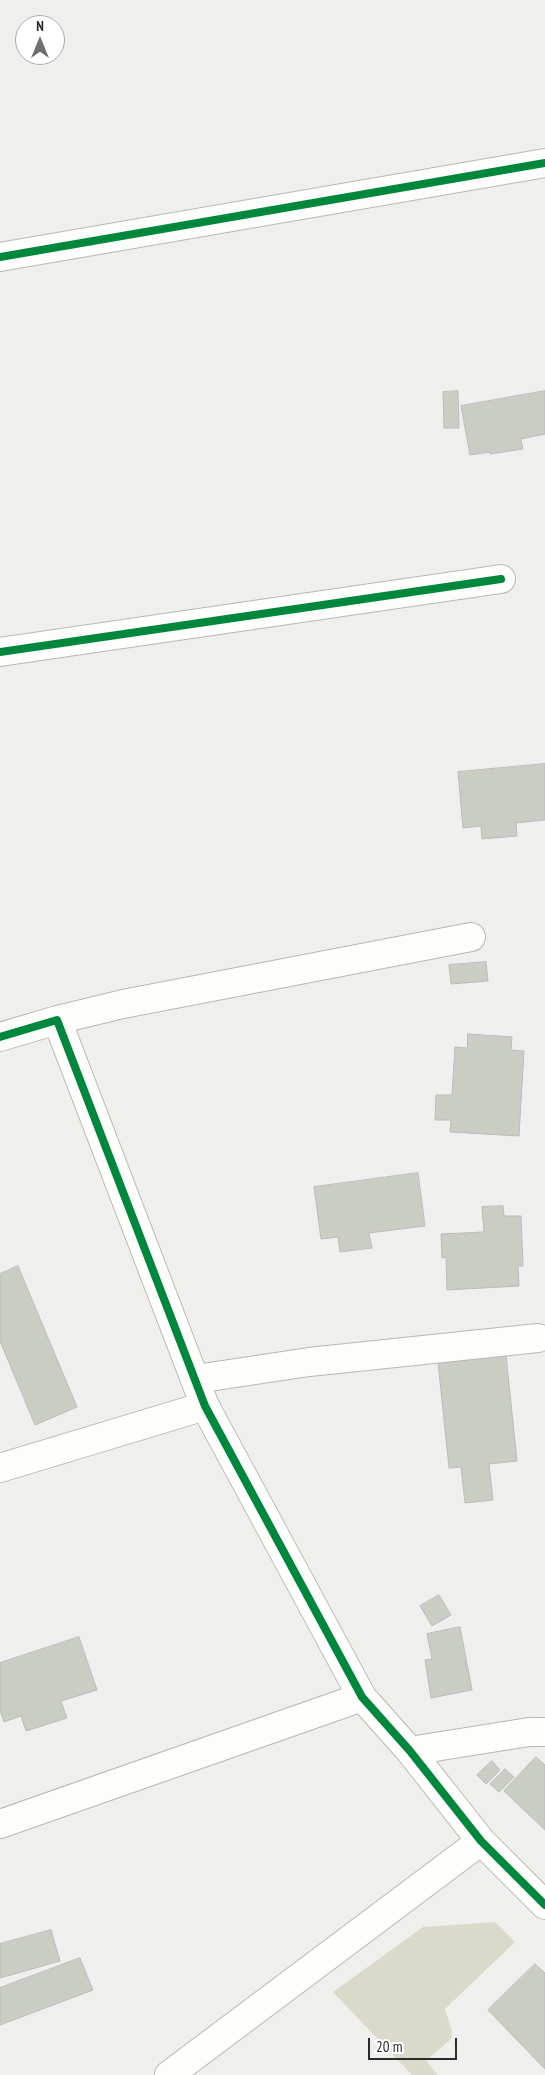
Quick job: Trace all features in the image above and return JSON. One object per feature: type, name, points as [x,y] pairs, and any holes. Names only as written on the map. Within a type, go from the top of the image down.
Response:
[{"type":"street","points":[[0,257],[545,163]]},
{"type":"street","points":[[0,652],[501,579]]},
{"type":"street","points":[[0,1037],[57,1020],[123,1004],[471,937]]},
{"type":"street","points":[[57,1020],[205,1406],[362,1697],[410,1751],[481,1841],[545,1906]]},
{"type":"street","points":[[196,1379],[309,1362],[538,1338]]},
{"type":"street","points":[[0,1468],[205,1406]]},
{"type":"street","points":[[0,1824],[362,1697]]},
{"type":"street","points":[[410,1751],[529,1732],[545,1732]]},
{"type":"street","points":[[169,2075],[481,1841]]},
{"type":"shaded area","points":[[495,1922],[515,1942],[445,2009],[452,2031],[451,2039],[426,2061],[438,2075],[412,2075],[333,1992],[423,1927]]},
{"type":"building","points":[[458,391],[459,428],[444,428],[443,392]]},
{"type":"building","points":[[545,391],[545,434],[521,439],[523,449],[470,455],[461,406]]},
{"type":"building","points":[[545,764],[545,820],[516,823],[517,836],[482,839],[481,826],[463,828],[458,772]]},
{"type":"building","points":[[486,962],[488,981],[451,984],[449,965]]},
{"type":"building","points":[[468,1034],[512,1037],[511,1050],[524,1051],[519,1136],[450,1132],[451,1120],[435,1120],[436,1095],[452,1095],[455,1047],[467,1048]]},
{"type":"building","points":[[418,1173],[425,1226],[369,1233],[372,1248],[340,1252],[338,1237],[321,1239],[314,1187]]},
{"type":"building","points":[[503,1206],[504,1216],[521,1216],[523,1266],[518,1266],[519,1286],[447,1290],[446,1257],[442,1258],[441,1234],[484,1232],[482,1207]]},
{"type":"building","points":[[18,1266],[77,1407],[35,1425],[0,1341],[0,1274]]},
{"type":"building","points":[[506,1355],[517,1461],[489,1464],[493,1500],[465,1503],[461,1467],[449,1468],[438,1362]]},
{"type":"building","points":[[439,1595],[451,1615],[432,1626],[420,1606]]},
{"type":"building","points":[[460,1627],[472,1690],[431,1698],[425,1660],[432,1659],[427,1634]]},
{"type":"building","points":[[79,1637],[97,1690],[61,1701],[67,1718],[26,1731],[21,1716],[4,1722],[0,1710],[0,1663]]},
{"type":"building","points":[[536,1757],[545,1765],[545,1830],[504,1791]]},
{"type":"building","points":[[492,1761],[500,1770],[486,1784],[477,1775]]},
{"type":"building","points":[[505,1769],[514,1777],[499,1792],[490,1784]]},
{"type":"building","points":[[51,1930],[60,1961],[0,1978],[0,1944]]},
{"type":"building","points":[[80,1958],[93,1990],[0,2025],[0,1988]]},
{"type":"building","points":[[535,1964],[545,1973],[545,2069],[488,2010]]},
{"type":"cycle path","points":[[0,257],[545,163]]},
{"type":"cycle path","points":[[0,652],[501,579]]},
{"type":"cycle path","points":[[0,1037],[57,1020],[205,1406],[362,1697],[410,1751],[481,1841],[545,1905]]}]
